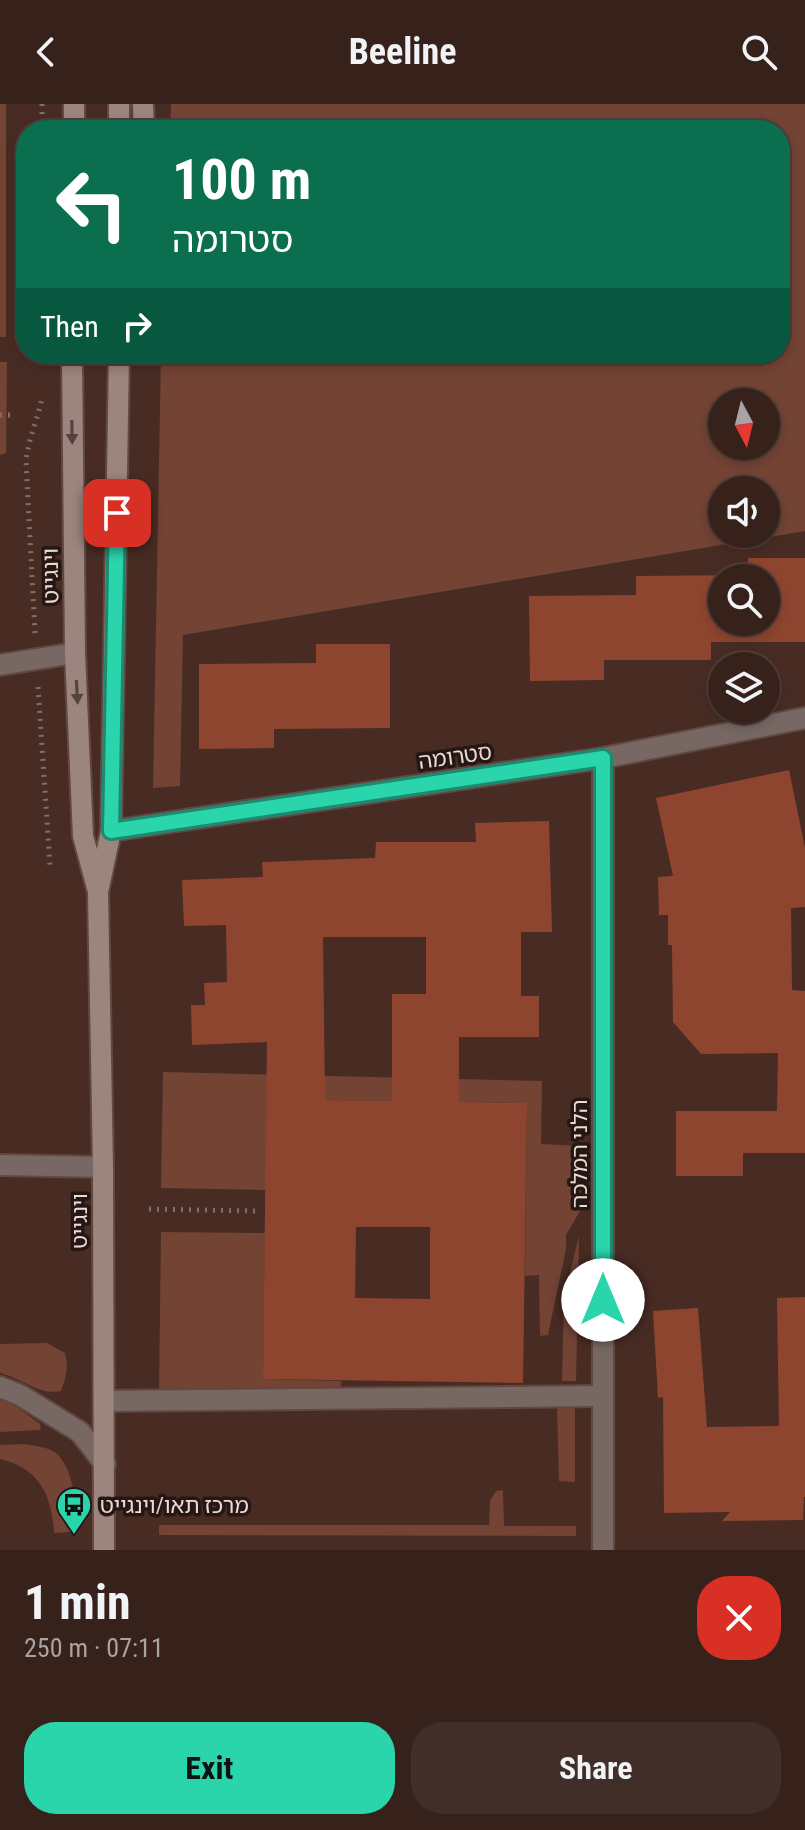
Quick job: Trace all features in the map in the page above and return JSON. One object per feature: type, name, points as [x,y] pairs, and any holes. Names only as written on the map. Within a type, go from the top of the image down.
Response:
[{"type":"street","name":"וינגייט","points":[[72,364],[75,653],[83,836],[98,892]]},
{"type":"street","name":"וינגייט","points":[[104,1550],[103,1167],[98,892],[111,831],[119,364]]},
{"type":"street","points":[[0,665],[75,653]]},
{"type":"street","name":"סטרומה","points":[[111,831],[603,758],[805,718]]},
{"type":"street","name":"הלני המלכה","points":[[603,758],[603,1550]]},
{"type":"street","points":[[0,1165],[103,1167]]},
{"type":"street","points":[[0,1387],[20,1395],[80,1432],[105,1464]]},
{"type":"street","points":[[105,1401],[603,1396]]},
{"type":"path","points":[[42,396],[28,443],[26,462],[50,865]]},
{"type":"path","points":[[0,415],[16,415]]},
{"type":"path","points":[[149,1209],[255,1211]]},
{"type":"shaded area","points":[[0,104],[6,104],[6,337],[0,337]]},
{"type":"shaded area","points":[[171,104],[805,104],[805,531],[780,535],[780,476],[708,476],[708,547],[183,635],[180,786],[153,788],[161,364],[790,364],[790,120],[170,120]]},
{"type":"shaded area","points":[[0,362],[7,362],[6,453],[0,455]]},
{"type":"shaded area","points":[[163,1072],[542,1081],[541,1144],[579,1146],[580,1211],[566,1235],[566,1249],[548,1335],[540,1336],[539,1275],[525,1276],[527,1103],[267,1099],[266,1190],[161,1188]]},
{"type":"shaded area","points":[[161,1232],[265,1233],[263,1379],[341,1381],[340,1396],[159,1394]]},
{"type":"shaded area","points":[[579,1236],[576,1381],[562,1381],[564,1297]]},
{"type":"shaded area","points":[[47,1343],[65,1353],[66,1373],[61,1391],[38,1389],[0,1373],[0,1344]]},
{"type":"shaded area","points":[[0,1399],[39,1423],[40,1430],[0,1432]]},
{"type":"shaded area","points":[[557,1405],[575,1405],[575,1482],[559,1481]]},
{"type":"shaded area","points":[[25,1444],[53,1451],[67,1468],[75,1508],[75,1527],[70,1532],[54,1533],[46,1495],[34,1476],[0,1459],[0,1445]]},
{"type":"shaded area","points":[[503,1490],[504,1526],[576,1526],[576,1536],[159,1535],[159,1525],[489,1525],[490,1501],[496,1491]]},
{"type":"building","points":[[748,558],[805,558],[805,642],[711,642],[708,660],[604,660],[604,680],[530,681],[529,596],[636,595],[636,576],[708,575],[708,636],[780,636],[780,564],[748,564]]},
{"type":"building","points":[[316,644],[390,644],[390,728],[274,729],[274,748],[199,749],[199,664],[316,663]]},
{"type":"building","points":[[789,770],[805,848],[805,907],[791,908],[792,990],[805,991],[805,1153],[743,1153],[743,1176],[676,1176],[676,1111],[777,1111],[778,1053],[701,1054],[673,1022],[672,945],[668,945],[668,915],[659,915],[658,877],[673,876],[656,798]]},
{"type":"building","points":[[549,821],[552,932],[521,932],[521,996],[539,996],[539,1037],[459,1037],[459,1102],[527,1103],[523,1383],[263,1379],[267,1042],[192,1045],[191,1005],[205,1005],[204,983],[227,982],[226,925],[184,926],[182,880],[263,877],[262,862],[375,858],[376,842],[476,842],[475,823]],"holes":[[[323,937],[426,937],[426,994],[392,994],[392,1101],[325,1100]],[[356,1227],[430,1227],[430,1299],[355,1298]]]},
{"type":"building","points":[[805,1297],[803,1520],[722,1521],[730,1512],[664,1513],[663,1397],[658,1398],[653,1311],[698,1308],[707,1427],[779,1426],[777,1298]]},
{"type":"place","name":"מרכז תאו/וינגייט","points":[[74,1536]]},
{"type":"route","points":[[117,513],[111,831],[603,758],[603,1300]]}]
